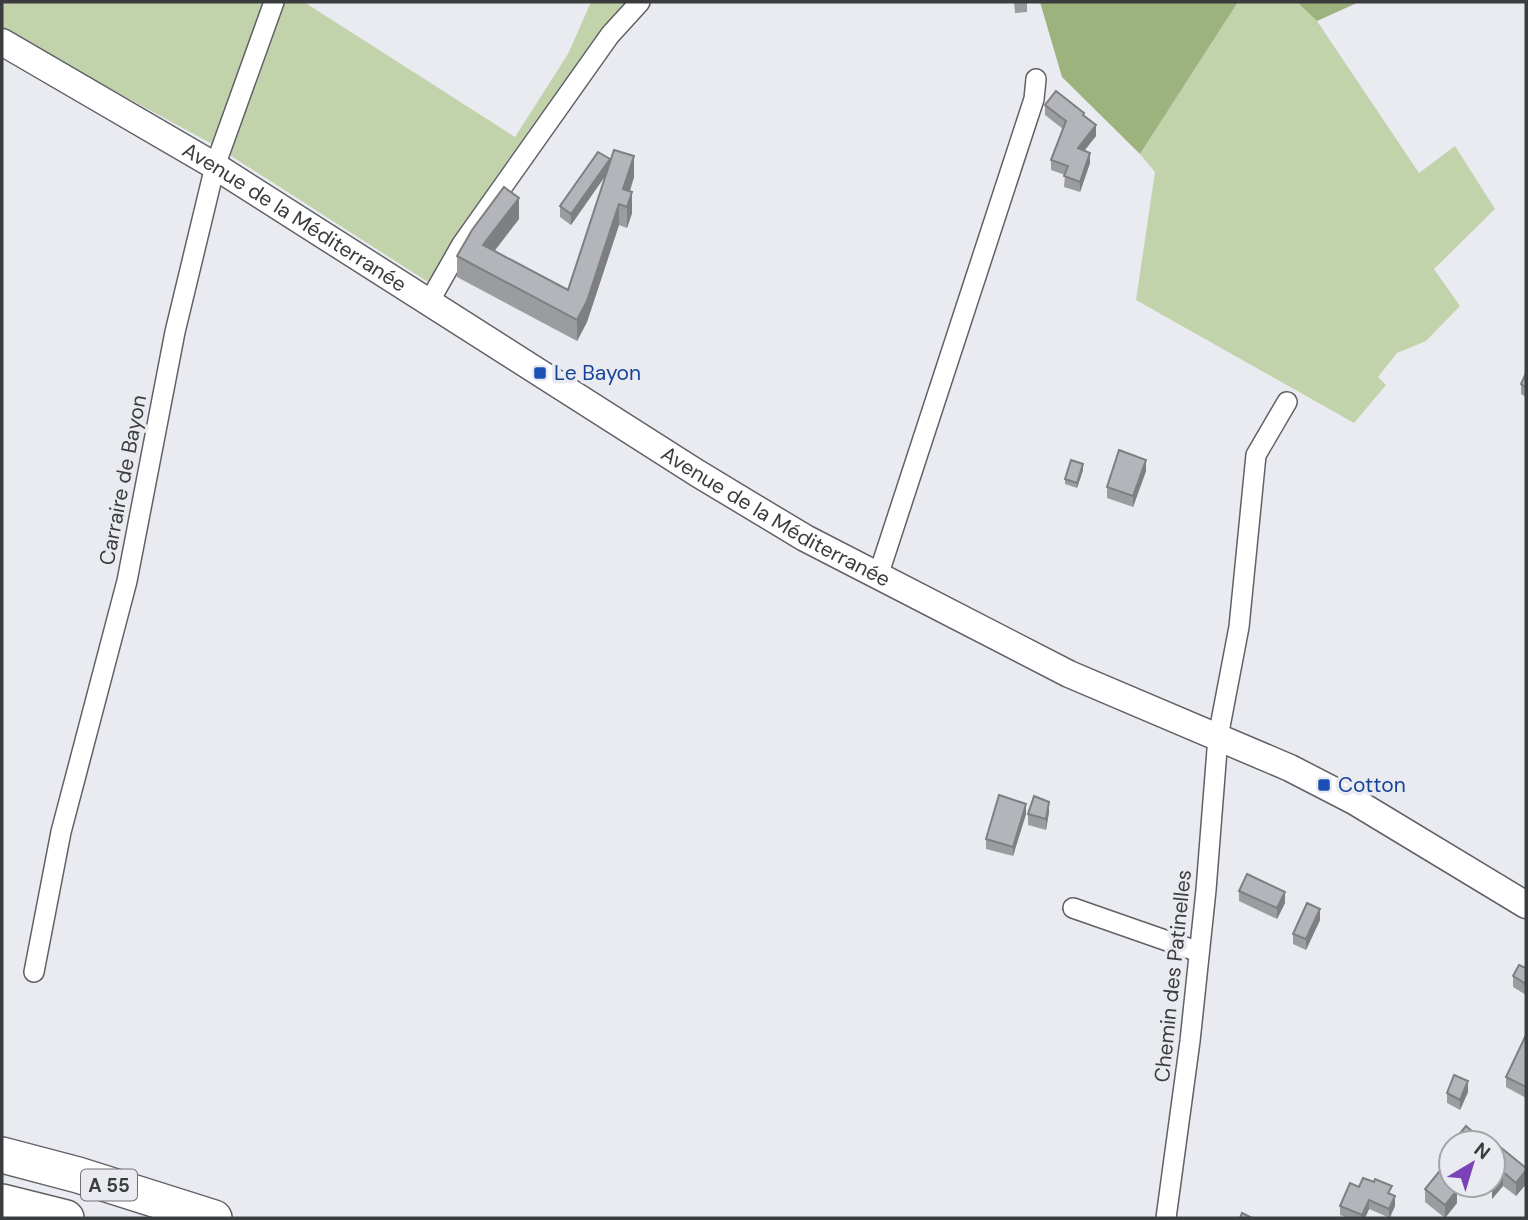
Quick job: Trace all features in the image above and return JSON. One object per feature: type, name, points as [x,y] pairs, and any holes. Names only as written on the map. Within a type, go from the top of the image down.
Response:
[{"type":"highway","name":"A 55","points":[[2,1155],[78,1175],[214,1218]]},
{"type":"highway","name":"A 55","points":[[2,1202],[66,1218]]},
{"type":"main road","name":"Avenue de la Méditerranée","points":[[2,45],[57,73],[215,166],[697,473],[805,538],[1069,674],[1290,768],[1354,801],[1526,905]]},
{"type":"street","name":"Carraire de Bayon","points":[[34,972],[61,832],[127,581],[175,332],[215,166],[274,2]]},
{"type":"street","points":[[429,302],[462,244],[610,35],[640,2]]},
{"type":"street","points":[[878,576],[1034,99],[1035,79]]},
{"type":"street","name":"Chemin des Patinelles","points":[[1167,1218],[1199,952],[1218,737],[1240,627],[1256,455],[1287,402]]},
{"type":"street","points":[[1073,908],[1199,952]]},
{"type":"green space","points":[[2,2],[304,2],[515,137],[568,54],[591,2],[627,2],[523,139],[428,282],[214,145],[2,30]]},
{"type":"green space","points":[[1040,2],[1238,2],[1140,154],[1062,77]]},
{"type":"green space","points":[[1238,2],[1297,2],[1317,21],[1419,173],[1455,146],[1495,209],[1434,269],[1460,306],[1426,341],[1397,353],[1378,377],[1386,385],[1354,423],[1136,300],[1155,172],[1140,154]]},
{"type":"green space","points":[[1297,2],[1359,2],[1317,21]]},
{"type":"building","points":[[1056,91],[1096,125],[1078,148],[1090,153],[1080,182],[1064,176],[1068,166],[1051,160],[1066,121],[1045,105]]},
{"type":"building","points":[[614,150],[634,156],[623,189],[632,192],[627,207],[619,204],[587,301],[577,320],[457,256],[472,230],[504,187],[519,198],[483,245],[568,290]]},
{"type":"building","points":[[598,152],[610,159],[571,214],[560,206]]},
{"type":"building","points":[[1526,373],[1526,387],[1521,384]]},
{"type":"building","points":[[1119,450],[1146,460],[1133,496],[1107,487]]},
{"type":"building","points":[[1071,460],[1083,464],[1077,483],[1065,479]]},
{"type":"building","points":[[999,795],[1026,804],[1013,847],[986,839]]},
{"type":"building","points":[[1034,796],[1049,802],[1046,819],[1028,814]]},
{"type":"building","points":[[1247,874],[1285,892],[1277,908],[1239,891]]},
{"type":"building","points":[[1307,903],[1320,909],[1306,939],[1293,934]]},
{"type":"building","points":[[1519,965],[1526,968],[1526,984],[1513,976]]},
{"type":"building","points":[[1526,1035],[1526,1087],[1506,1077]]},
{"type":"building","points":[[1454,1075],[1468,1081],[1460,1100],[1447,1093]]},
{"type":"building","points":[[1507,1153],[1526,1168],[1516,1183],[1507,1175]]},
{"type":"building","points":[[1437,1174],[1437,1199],[1425,1189]]},
{"type":"building","points":[[1363,1178],[1374,1182],[1375,1179],[1392,1186],[1388,1193],[1395,1196],[1389,1209],[1369,1200],[1362,1215],[1340,1206],[1350,1183],[1359,1187]]},
{"type":"building","points":[[1438,1199],[1450,1199],[1445,1205]]},
{"type":"place","name":"Le Bayon","points":[[540,373]]},
{"type":"place","name":"Cotton","points":[[1324,785]]}]
